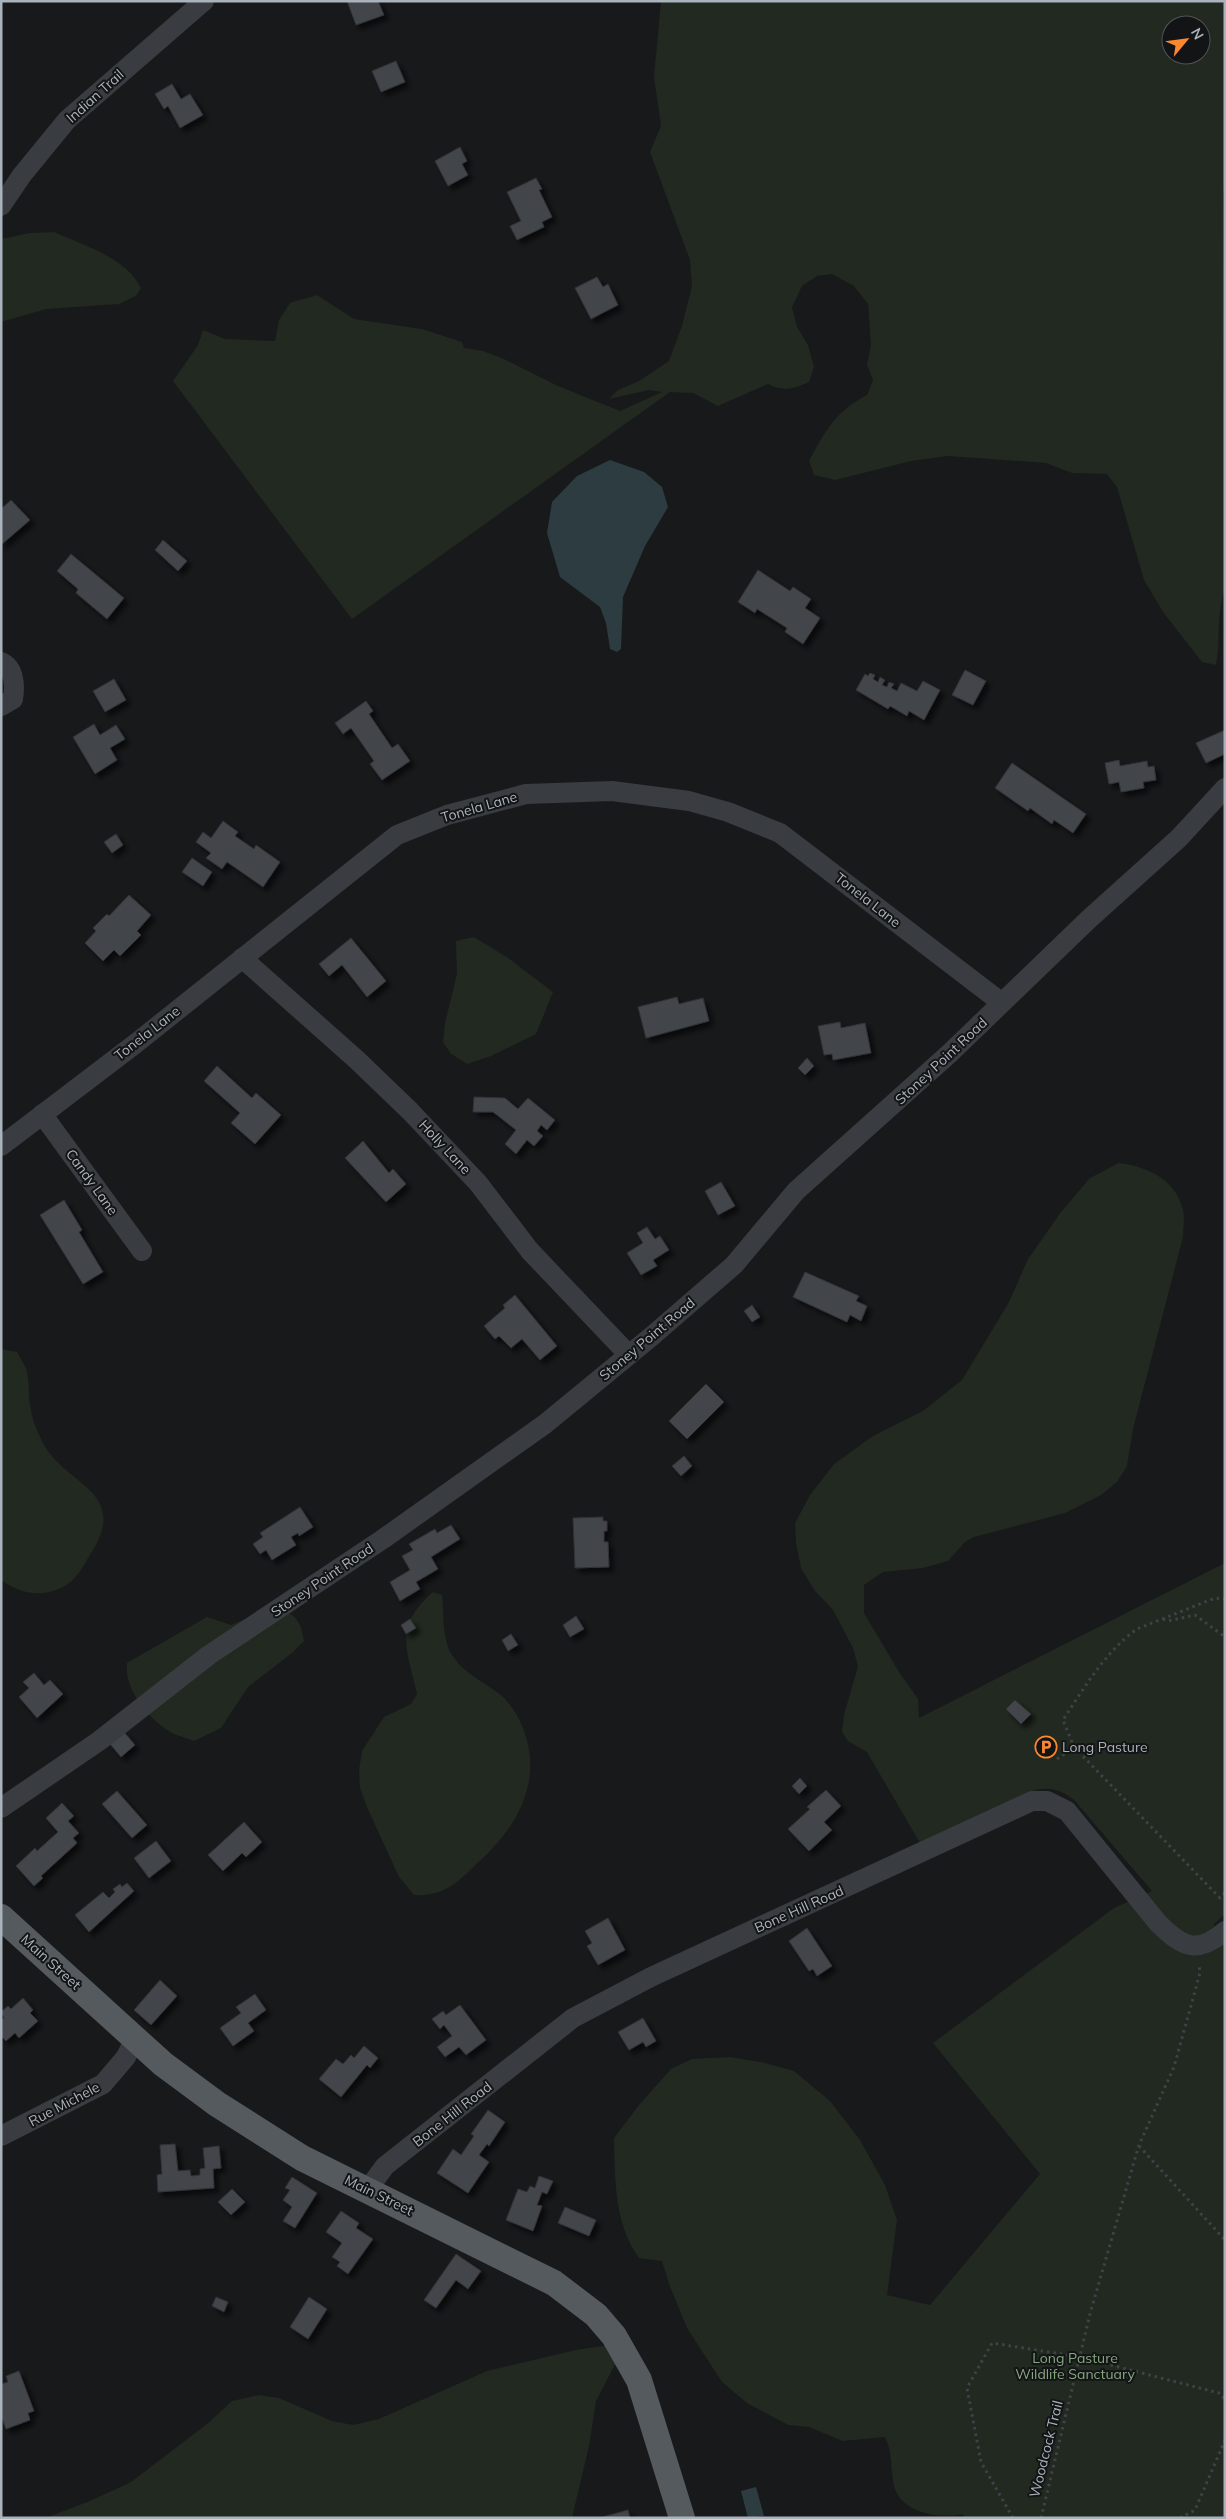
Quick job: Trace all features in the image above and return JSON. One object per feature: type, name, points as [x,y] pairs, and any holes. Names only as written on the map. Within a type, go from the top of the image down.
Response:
[{"type":"main road","name":"Main Street","points":[[1,1917],[163,2064],[217,2104],[302,2158],[540,2275],[554,2283],[596,2315],[614,2336],[639,2380],[682,2518]]},
{"type":"street","name":"Indian Trail","points":[[1,206],[22,175],[67,120],[204,1]]},
{"type":"street","points":[[1,662],[8,668],[15,682],[13,699],[1,706]]},
{"type":"street","name":"Stoney Point Road","points":[[1,1808],[99,1741],[149,1704],[189,1669],[383,1539],[538,1430],[629,1355],[734,1265],[796,1191],[1179,838],[1225,788]]},
{"type":"street","name":"Tonela Lane","points":[[1,1146],[135,1044],[376,850],[413,827],[447,815],[526,794],[612,791],[689,801],[780,833],[1002,1003]]},
{"type":"street","name":"Holly Lane","points":[[242,958],[357,1060],[410,1111],[478,1183],[530,1251],[629,1355]]},
{"type":"street","name":"Candy Lane","points":[[42,1114],[142,1251]]},
{"type":"street","name":"Bone Hill Road","points":[[368,2190],[385,2166],[574,2018],[660,1973],[1032,1801],[1047,1802],[1067,1812],[1158,1924],[1175,1940],[1190,1946],[1197,1946]]},
{"type":"street","points":[[1197,1946],[1216,1938],[1225,1930]]},
{"type":"street","name":"Rue Michele","points":[[1,2136],[103,2084],[126,2058],[135,2038]]},
{"type":"path","points":[[1225,1599],[1215,1598],[1137,1629],[1127,1636],[1097,1669],[1063,1720],[1074,1747],[1220,1898],[1225,1894]]},
{"type":"path","points":[[1162,1619],[1168,1621],[1195,1615],[1225,1637]]},
{"type":"path","points":[[1057,1759],[1074,1747]]},
{"type":"path","name":"Woodcock Trail","points":[[1041,2518],[1080,2357],[1139,2145],[1174,2067],[1200,1973],[1197,1946]]},
{"type":"path","points":[[1139,2145],[1225,2240]]},
{"type":"path","points":[[1013,2518],[981,2462],[967,2388],[992,2343],[1080,2357],[1219,2393],[1225,2399]]},
{"type":"path","points":[[1180,2518],[1195,2510],[1225,2440]]},
{"type":"green space","points":[[661,1],[1225,1],[1225,189],[1223,193],[1225,588],[1220,607],[1216,665],[1202,662],[1163,612],[1144,580],[1117,487],[1107,474],[1072,473],[1046,463],[948,456],[911,461],[835,480],[814,475],[809,461],[820,440],[839,415],[856,401],[867,395],[873,380],[867,365],[871,345],[868,304],[854,286],[832,274],[817,276],[802,286],[792,307],[797,327],[808,345],[814,367],[809,382],[788,389],[768,384],[718,406],[693,393],[670,392],[352,619],[173,381],[198,345],[203,330],[225,339],[275,341],[279,320],[290,303],[317,295],[354,319],[422,329],[462,342],[464,348],[483,351],[504,359],[558,386],[620,411],[662,392],[649,390],[609,399],[618,390],[639,381],[669,361],[682,326],[692,286],[690,260],[650,152],[661,126],[654,77]]},
{"type":"green space","points":[[54,232],[103,254],[126,268],[141,288],[136,296],[119,304],[46,309],[1,322],[1,239],[30,233]]},
{"type":"green space","points":[[474,937],[508,958],[553,992],[536,1034],[491,1056],[467,1064],[451,1054],[443,1042],[445,1023],[457,974],[456,941]]},
{"type":"green space","name":"Long Pasture Wildlife Sanctuary","points":[[1119,1163],[1149,1171],[1167,1182],[1179,1199],[1184,1216],[1183,1237],[1133,1429],[1127,1466],[1117,1482],[1101,1495],[1065,1513],[974,1537],[965,1542],[948,1561],[923,1568],[883,1572],[864,1585],[864,1613],[899,1672],[918,1699],[919,1718],[1225,1563],[1225,1914],[1213,1925],[1225,1932],[1225,2518],[964,2518],[963,2514],[943,2516],[922,2512],[913,2508],[898,2495],[894,2486],[888,2443],[885,2437],[843,2441],[809,2427],[788,2425],[747,2403],[722,2382],[687,2328],[662,2261],[639,2258],[631,2245],[620,2216],[616,2185],[614,2138],[639,2105],[671,2069],[692,2059],[730,2057],[765,2063],[794,2071],[830,2101],[860,2140],[885,2185],[897,2220],[887,2295],[930,2305],[1040,2174],[933,2043],[1114,1908],[1152,1891],[1075,1801],[1055,1790],[1032,1791],[920,1843],[867,1752],[848,1741],[842,1732],[844,1715],[858,1666],[853,1648],[833,1610],[815,1591],[801,1568],[796,1543],[795,1523],[810,1495],[834,1464],[873,1436],[923,1411],[962,1380],[1009,1302],[1028,1259],[1061,1212],[1090,1178]]},
{"type":"green space","points":[[1,1349],[17,1352],[26,1368],[32,1413],[41,1439],[51,1455],[90,1490],[99,1502],[103,1516],[101,1533],[78,1574],[71,1582],[61,1588],[45,1593],[22,1591],[1,1580]]},
{"type":"green space","points":[[433,1592],[442,1595],[445,1634],[452,1655],[462,1667],[502,1696],[512,1707],[524,1731],[529,1749],[530,1766],[524,1800],[508,1830],[497,1844],[453,1885],[436,1893],[414,1895],[399,1877],[366,1805],[360,1788],[359,1770],[362,1751],[384,1717],[411,1704],[417,1694],[406,1640],[412,1617],[420,1605]]},
{"type":"green space","points":[[284,1610],[298,1622],[304,1641],[292,1653],[248,1687],[221,1728],[194,1741],[174,1734],[163,1727],[147,1712],[134,1694],[127,1673],[127,1663],[207,1617],[231,1625],[250,1617]]},
{"type":"green space","points":[[609,2345],[620,2355],[596,2401],[589,2446],[572,2518],[45,2518],[90,2501],[131,2482],[207,2424],[232,2401],[259,2395],[279,2398],[332,2421],[353,2425],[379,2419],[487,2371],[576,2350]]},
{"type":"shaded area","points":[[610,460],[644,472],[662,487],[668,507],[645,546],[623,597],[621,649],[617,652],[610,649],[606,623],[600,607],[560,577],[547,533],[552,502],[577,476]]},
{"type":"shaded area","points":[[756,2487],[764,2516],[748,2518],[741,2491]]},
{"type":"building","points":[[347,1],[378,1],[384,15],[356,25]]},
{"type":"building","points":[[396,61],[405,82],[381,92],[372,71]]},
{"type":"building","points":[[172,84],[181,99],[190,94],[203,115],[180,128],[168,106],[164,109],[155,94]]},
{"type":"building","points":[[460,147],[467,161],[462,164],[468,175],[448,186],[435,161]]},
{"type":"building","points":[[536,178],[542,189],[539,190],[552,217],[542,222],[544,227],[517,240],[510,226],[521,221],[507,192]]},
{"type":"building","points":[[597,277],[603,287],[608,284],[618,305],[591,319],[575,288]]},
{"type":"building","points":[[11,500],[30,520],[1,545],[1,509]]},
{"type":"building","points":[[163,540],[187,561],[178,571],[155,550]]},
{"type":"building","points":[[71,554],[124,598],[107,619],[76,593],[78,589],[57,571]]},
{"type":"building","points":[[758,570],[790,591],[793,587],[811,599],[805,608],[820,618],[803,644],[785,632],[787,628],[757,609],[755,613],[738,602]]},
{"type":"building","points":[[965,670],[986,681],[973,705],[952,695]]},
{"type":"building","points":[[870,673],[875,675],[873,679],[878,682],[880,677],[885,680],[882,685],[887,687],[889,682],[894,684],[891,688],[897,691],[901,683],[917,691],[923,681],[940,690],[924,720],[909,711],[907,716],[890,706],[888,709],[856,690],[865,674],[868,676]]},
{"type":"building","points":[[114,679],[126,700],[105,712],[93,691]]},
{"type":"building","points":[[366,701],[373,711],[369,714],[392,748],[398,744],[410,761],[382,780],[370,764],[374,761],[351,728],[343,734],[335,723]]},
{"type":"building","points":[[94,724],[100,735],[116,725],[125,739],[110,748],[117,760],[95,774],[73,737]]},
{"type":"building","points":[[1225,730],[1225,754],[1206,763],[1196,743]]},
{"type":"building","points":[[1119,760],[1120,766],[1147,761],[1148,767],[1154,766],[1156,780],[1143,782],[1144,788],[1121,792],[1119,782],[1109,784],[1105,763]]},
{"type":"building","points":[[1012,763],[1086,814],[1073,833],[1054,820],[1052,824],[1030,808],[1028,811],[995,788]]},
{"type":"building","points":[[223,821],[238,832],[235,836],[254,849],[256,845],[280,862],[263,887],[227,862],[222,869],[206,858],[211,853],[196,842],[203,832],[211,838]]},
{"type":"building","points":[[116,834],[123,845],[112,853],[104,842]]},
{"type":"building","points":[[192,858],[212,872],[203,886],[182,872]]},
{"type":"building","points":[[129,895],[151,915],[137,931],[141,935],[120,956],[114,950],[103,961],[85,943],[96,931],[93,928],[107,914],[109,916]]},
{"type":"building","points":[[351,938],[386,981],[367,997],[342,965],[329,976],[319,964]]},
{"type":"building","points":[[677,997],[679,1004],[703,998],[709,1021],[646,1038],[638,1007]]},
{"type":"building","points":[[840,1022],[841,1028],[865,1023],[871,1053],[833,1060],[832,1054],[824,1055],[818,1026]]},
{"type":"building","points":[[807,1058],[814,1066],[805,1075],[798,1068]]},
{"type":"building","points":[[217,1066],[252,1098],[256,1093],[281,1115],[255,1144],[231,1123],[240,1113],[204,1081]]},
{"type":"building","points":[[474,1097],[505,1098],[518,1109],[528,1098],[555,1120],[547,1130],[541,1125],[537,1131],[543,1136],[534,1146],[527,1140],[516,1154],[505,1144],[516,1130],[493,1112],[473,1112]]},
{"type":"building","points":[[363,1141],[389,1173],[393,1169],[406,1184],[386,1202],[345,1158]]},
{"type":"building","points":[[721,1182],[735,1206],[718,1215],[705,1191]]},
{"type":"building","points":[[64,1200],[82,1230],[79,1232],[103,1272],[83,1284],[40,1215]]},
{"type":"building","points":[[647,1227],[655,1239],[660,1236],[669,1250],[653,1260],[657,1266],[641,1275],[627,1253],[643,1243],[637,1233]]},
{"type":"building","points":[[805,1272],[859,1296],[856,1301],[867,1306],[861,1321],[850,1315],[847,1322],[793,1297]]},
{"type":"building","points":[[515,1295],[557,1346],[540,1360],[522,1339],[511,1348],[499,1336],[495,1339],[484,1326],[505,1308],[503,1305]]},
{"type":"building","points":[[752,1305],[760,1317],[752,1322],[744,1311]]},
{"type":"building","points":[[706,1384],[724,1402],[687,1439],[669,1421]]},
{"type":"building","points":[[684,1456],[692,1466],[681,1476],[672,1466]]},
{"type":"building","points":[[300,1507],[313,1527],[299,1536],[298,1533],[291,1537],[296,1545],[272,1560],[266,1550],[260,1554],[253,1544],[263,1537],[260,1533]]},
{"type":"building","points":[[603,1517],[603,1521],[607,1521],[607,1531],[604,1531],[604,1542],[608,1542],[609,1567],[575,1568],[573,1518]]},
{"type":"building","points":[[451,1525],[460,1539],[431,1557],[438,1569],[416,1582],[420,1589],[400,1601],[390,1582],[410,1570],[402,1556],[413,1550],[409,1544],[435,1529],[437,1533]]},
{"type":"building","points":[[576,1616],[584,1629],[570,1637],[563,1625]]},
{"type":"building","points":[[410,1619],[416,1628],[406,1634],[401,1625]]},
{"type":"building","points":[[511,1634],[518,1645],[508,1651],[502,1640]]},
{"type":"building","points":[[34,1673],[44,1685],[50,1680],[63,1694],[37,1718],[19,1697],[29,1688],[23,1682]]},
{"type":"building","points":[[1015,1700],[1031,1714],[1021,1724],[1006,1709]]},
{"type":"building","points":[[124,1732],[135,1745],[121,1757],[110,1744]]},
{"type":"building","points":[[800,1778],[807,1786],[799,1794],[792,1786]]},
{"type":"building","points":[[826,1790],[841,1806],[824,1822],[832,1830],[809,1851],[788,1829],[810,1809],[807,1807]]},
{"type":"building","points":[[117,1791],[147,1825],[132,1838],[102,1804]]},
{"type":"building","points":[[62,1803],[74,1816],[68,1821],[79,1833],[73,1838],[77,1843],[41,1876],[43,1878],[34,1886],[16,1866],[35,1848],[37,1851],[58,1832],[46,1818]]},
{"type":"building","points":[[244,1822],[262,1842],[246,1857],[242,1853],[223,1871],[208,1855]]},
{"type":"building","points":[[156,1841],[171,1861],[149,1878],[134,1858]]},
{"type":"building","points":[[127,1883],[134,1891],[89,1932],[75,1915],[103,1892],[109,1898],[115,1892],[113,1889],[120,1884],[122,1887]]},
{"type":"building","points":[[608,1918],[625,1950],[598,1965],[587,1946],[592,1943],[585,1931]]},
{"type":"building","points":[[807,1928],[832,1966],[817,1976],[813,1969],[809,1971],[789,1941]]},
{"type":"building","points":[[160,1980],[177,1996],[151,2025],[134,2010]]},
{"type":"building","points":[[255,1994],[266,2010],[248,2023],[254,2031],[233,2046],[220,2028],[241,2013],[236,2007]]},
{"type":"building","points":[[23,1998],[33,2010],[30,2013],[38,2021],[19,2038],[15,2033],[6,2041],[1,2036],[1,2020],[4,2018],[1,2012],[8,2006],[11,2009]]},
{"type":"building","points":[[460,2005],[486,2040],[466,2055],[459,2047],[445,2057],[437,2047],[452,2036],[444,2025],[440,2029],[432,2019],[443,2011],[446,2015]]},
{"type":"building","points":[[643,2018],[656,2041],[646,2047],[643,2042],[629,2050],[618,2032]]},
{"type":"building","points":[[364,2046],[378,2058],[370,2068],[367,2065],[341,2097],[319,2079],[336,2059],[343,2064],[351,2055],[354,2058]]},
{"type":"building","points":[[488,2110],[505,2122],[489,2146],[487,2144],[479,2155],[489,2162],[468,2193],[437,2173],[453,2149],[461,2155],[474,2136],[471,2134]]},
{"type":"building","points":[[175,2144],[178,2171],[190,2170],[191,2176],[200,2175],[200,2169],[205,2168],[203,2148],[219,2146],[221,2168],[213,2169],[214,2188],[158,2192],[157,2175],[162,2174],[160,2145]]},
{"type":"building","points":[[539,2176],[553,2181],[547,2194],[542,2192],[537,2205],[542,2206],[533,2231],[506,2220],[518,2189],[527,2192],[530,2186],[535,2188]]},
{"type":"building","points":[[292,2177],[317,2193],[295,2228],[283,2221],[292,2207],[283,2200],[290,2190],[285,2188]]},
{"type":"building","points":[[232,2189],[245,2202],[231,2215],[218,2202]]},
{"type":"building","points":[[565,2207],[596,2220],[589,2236],[558,2223]]},
{"type":"building","points":[[341,2211],[359,2223],[356,2228],[373,2239],[348,2274],[337,2266],[340,2262],[332,2257],[342,2243],[326,2232]]},
{"type":"building","points":[[456,2254],[481,2271],[468,2289],[456,2280],[436,2308],[424,2300]]},
{"type":"building","points":[[216,2297],[228,2302],[224,2312],[212,2306]]},
{"type":"building","points":[[309,2297],[327,2309],[308,2339],[290,2327]]},
{"type":"building","points":[[19,2371],[34,2411],[28,2413],[30,2420],[6,2429],[1,2416],[1,2384],[8,2382],[6,2376]]},
{"type":"building","points":[[628,2510],[630,2518],[599,2518]]},
{"type":"place","name":"Long Pasture","points":[[1046,1747]]}]
